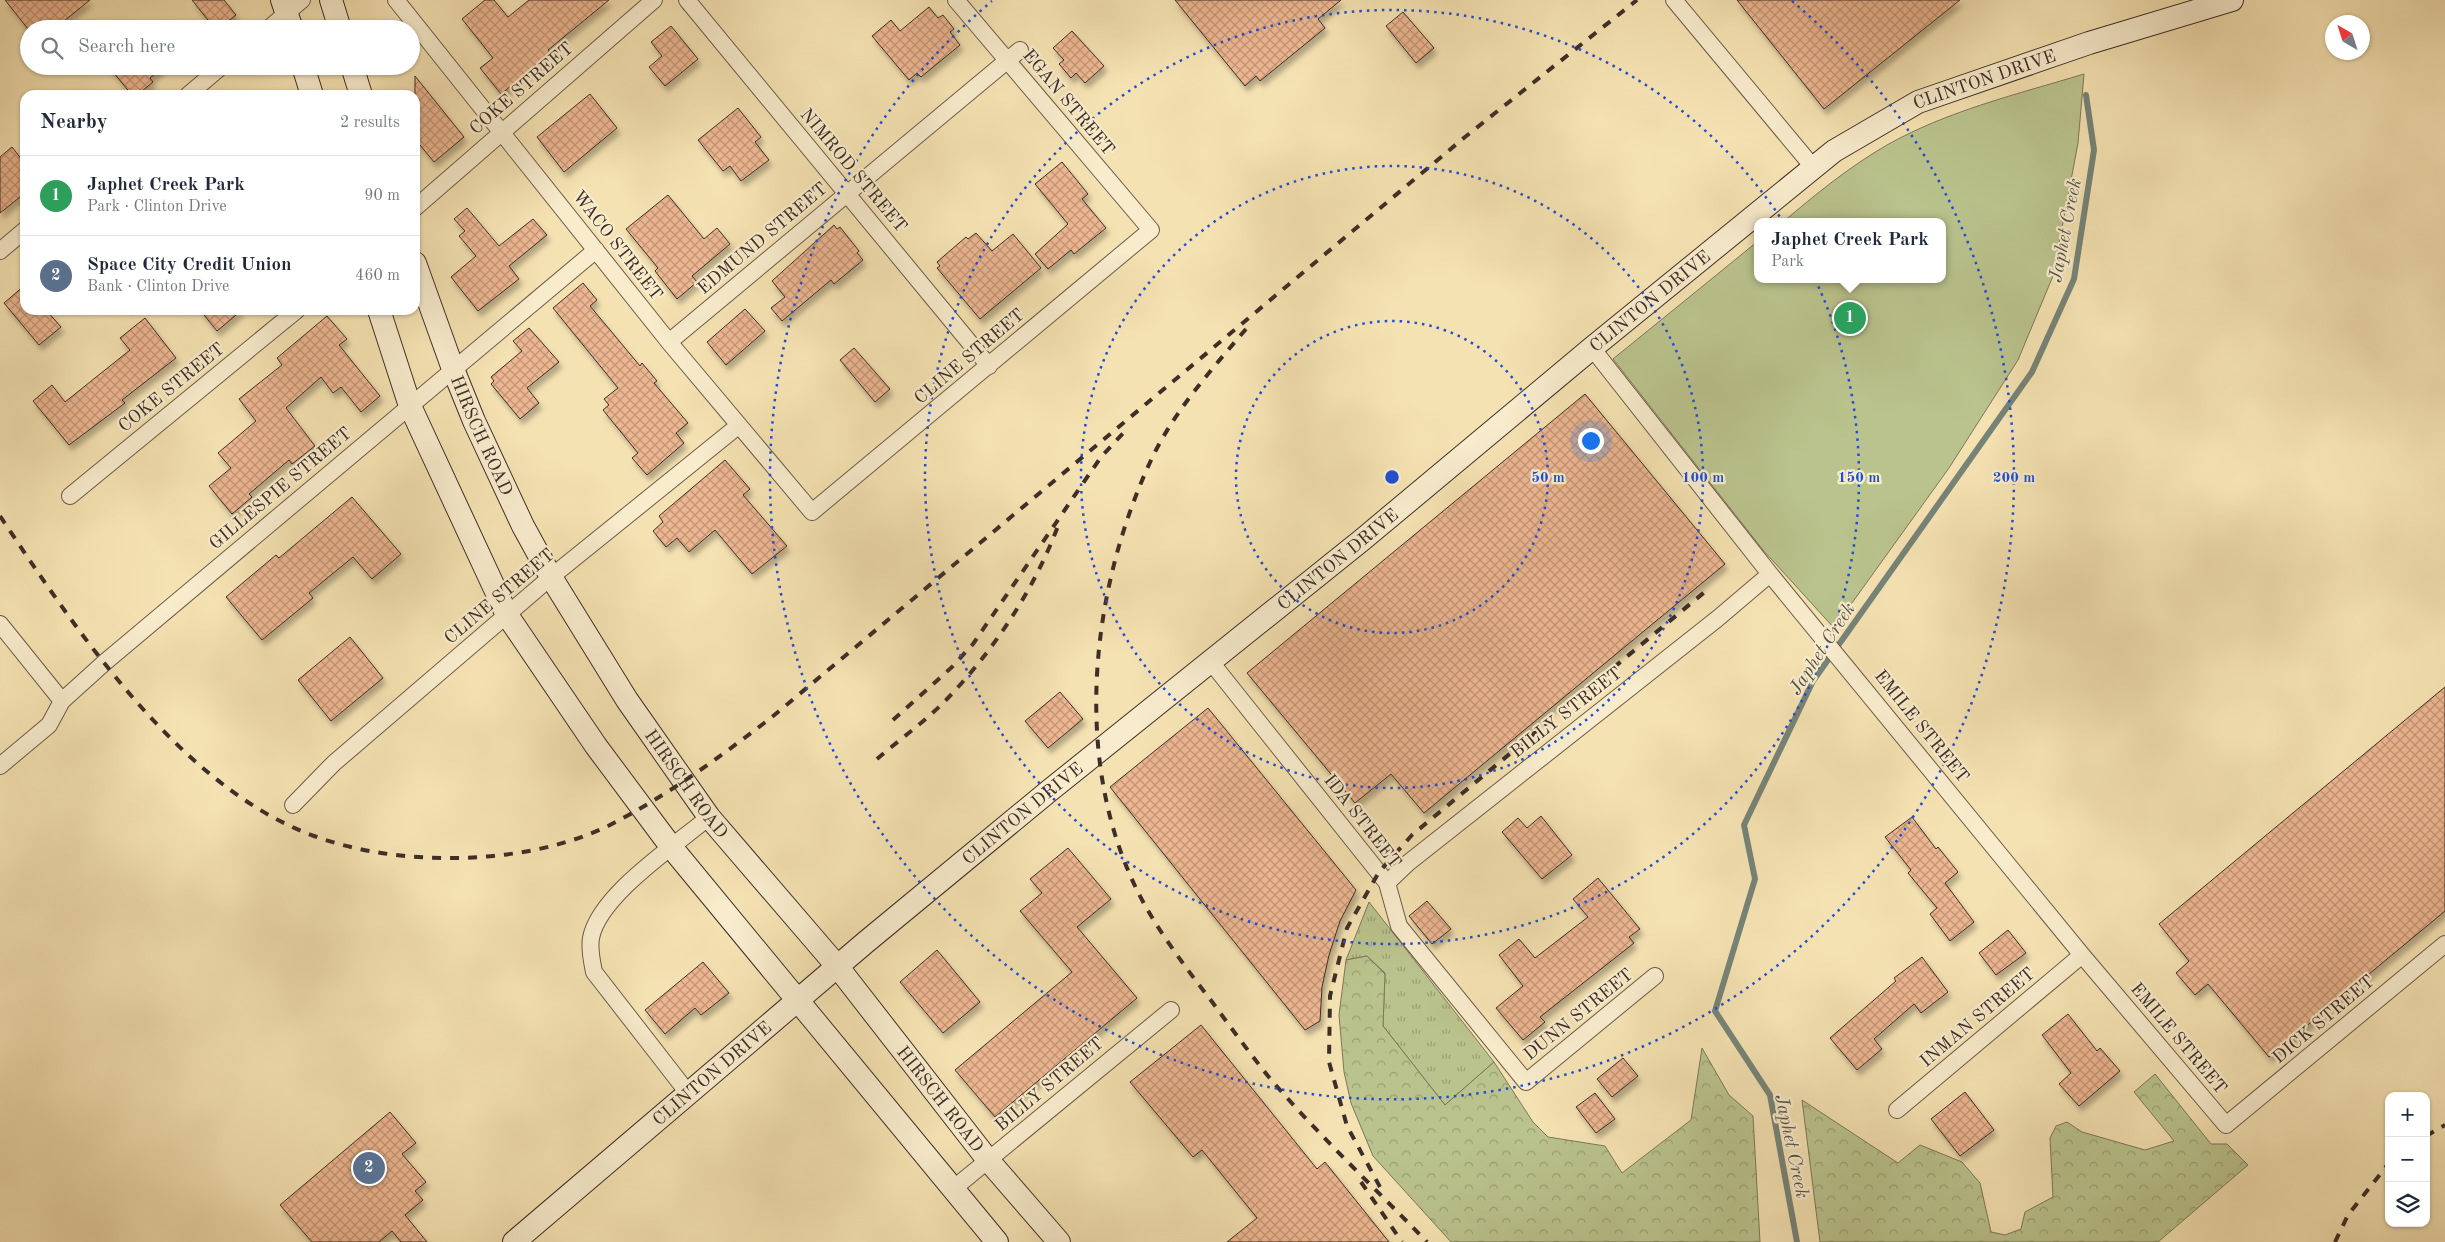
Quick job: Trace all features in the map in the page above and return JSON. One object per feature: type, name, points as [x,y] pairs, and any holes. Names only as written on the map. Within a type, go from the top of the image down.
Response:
[{"type":"main road","points":[[331,0],[337,20]]},
{"type":"main road","name":"CLINTON DRIVE","points":[[514,1242],[837,966],[1063,780],[1211,662],[1813,167],[1865,132],[1918,102],[2089,42],[2232,0]]},
{"type":"main road","points":[[306,75],[310,90]]},
{"type":"main road","points":[[355,75],[359,90]]},
{"type":"main road","name":"HIRSCH ROAD","points":[[420,277],[453,369],[502,483],[551,577],[627,700],[709,817],[837,966],[988,1160],[1060,1242]]},
{"type":"main road","points":[[380,315],[410,406],[507,615],[596,746],[672,848],[997,1242]]},
{"type":"street","name":"WACO STREET","points":[[396,0],[412,20]]},
{"type":"street","name":"COKE STREET","points":[[420,204],[501,131],[654,0]]},
{"type":"street","name":"NIMROD STREET","points":[[687,0],[989,366]]},
{"type":"street","name":"EGAN STREET","points":[[956,0],[1014,55],[1151,230]]},
{"type":"street","points":[[1674,0],[1813,167]]},
{"type":"street","points":[[279,20],[291,10]]},
{"type":"street","name":"WACO STREET","points":[[420,30],[669,342],[812,512]]},
{"type":"street","name":"EDMUND STREET","points":[[669,342],[1014,55]]},
{"type":"street","points":[[194,90],[211,75]]},
{"type":"street","name":"CLINE STREET","points":[[812,512],[1151,230]]},
{"type":"street","points":[[0,251],[20,234]]},
{"type":"street","name":"GILLESPIE STREET","points":[[0,766],[49,725],[62,701],[112,656],[596,250]]},
{"type":"street","name":"COKE STREET","points":[[70,496],[291,315]]},
{"type":"street","name":"EMILE STREET","points":[[1592,348],[1770,574],[2082,955],[2226,1125]]},
{"type":"street","name":"CLINE STREET","points":[[293,805],[334,763],[551,577],[738,426]]},
{"type":"street","name":"BILLY STREET","points":[[1387,883],[1408,863],[1717,619],[1770,574]]},
{"type":"street","points":[[0,624],[62,701]]},
{"type":"street","name":"IDA STREET","points":[[1211,662],[1387,883],[1399,926],[1526,1082]]},
{"type":"street","points":[[688,1092],[594,972],[590,955],[592,937],[600,916],[615,895],[709,817]]},
{"type":"street","name":"DICK STREET","points":[[2226,1125],[2445,944]]},
{"type":"street","name":"INMAN STREET","points":[[1897,1110],[2082,955]]},
{"type":"street","name":"DUNN STREET","points":[[1526,1082],[1656,976]]},
{"type":"street","name":"BILLY STREET","points":[[953,1189],[1170,1010]]},
{"type":"green space","points":[[2084,74],[2078,143],[2053,276],[2018,360],[1949,468],[1834,628],[1763,550],[1613,359],[1754,244],[1754,283],[1946,283],[1946,218],[1788,218],[1820,191],[1873,153],[1934,122],[1983,104]]},
{"type":"green space","points":[[1369,902],[1494,1062],[1445,1105],[1383,1026],[1385,973],[1367,956],[1346,960]]},
{"type":"green space","points":[[1367,956],[1385,974],[1383,1026],[1445,1105],[1494,1062],[1533,1122],[1548,1137],[1605,1146],[1622,1173],[1691,1120],[1702,1048],[1729,1095],[1753,1116],[1760,1242],[1451,1242],[1373,1156],[1351,1103],[1344,1072],[1339,1015],[1346,960]]},
{"type":"green space","points":[[2155,1074],[2211,1144],[2227,1144],[2248,1165],[2158,1242],[1820,1242],[1802,1100],[1898,1163],[1920,1145],[1962,1162],[1980,1183],[1991,1232],[2005,1235],[2021,1229],[2025,1212],[2053,1197],[2050,1138],[2056,1126],[2067,1122],[2082,1132],[2145,1150],[2174,1141],[2134,1092]]},
{"type":"building","points":[[5,0],[90,0],[65,20],[21,20]]},
{"type":"building","points":[[192,0],[224,0],[236,15],[230,20],[208,20]]},
{"type":"building","points":[[485,0],[494,0],[508,17],[529,0],[609,0],[548,50],[551,54],[501,94],[480,68],[493,58],[462,19]]},
{"type":"building","points":[[1175,0],[1341,0],[1318,19],[1325,28],[1260,81],[1256,76],[1245,86]]},
{"type":"building","points":[[1737,0],[1960,0],[1824,109]]},
{"type":"building","points":[[929,7],[938,18],[943,15],[954,29],[950,32],[960,45],[921,77],[917,73],[909,80],[872,36],[891,20],[900,31]]},
{"type":"building","points":[[1403,12],[1434,48],[1416,63],[1386,26]]},
{"type":"building","points":[[671,26],[698,59],[665,86],[649,67],[662,56],[651,42]]},
{"type":"building","points":[[1072,31],[1104,66],[1085,83],[1076,73],[1071,78],[1059,64],[1064,60],[1053,48]]},
{"type":"building","points":[[115,75],[154,75],[150,78],[153,82],[143,90],[128,90]]},
{"type":"building","points":[[415,76],[464,137],[434,162],[420,145],[420,90],[415,90]]},
{"type":"building","points":[[590,94],[617,128],[564,172],[537,137]]},
{"type":"building","points":[[738,108],[761,137],[755,142],[769,160],[741,181],[730,166],[723,171],[698,140]]},
{"type":"building","points":[[12,147],[20,157],[20,197],[0,213],[0,157]]},
{"type":"building","points":[[1062,162],[1088,194],[1082,199],[1106,228],[1074,254],[1071,250],[1048,269],[1035,254],[1068,224],[1035,184]]},
{"type":"building","points":[[668,195],[704,239],[717,228],[730,244],[692,276],[697,282],[677,299],[655,271],[658,268],[626,229]]},
{"type":"building","points":[[467,208],[499,246],[533,219],[547,235],[509,266],[519,279],[478,311],[451,277],[476,256],[459,236],[465,231],[454,219]]},
{"type":"building","points":[[834,225],[837,229],[840,227],[859,251],[857,253],[863,260],[834,284],[831,280],[782,321],[771,308],[785,297],[772,281]]},
{"type":"building","points":[[976,233],[992,251],[1013,234],[1041,268],[980,319],[937,268],[940,266],[937,262],[966,237],[968,239]]},
{"type":"building","points":[[583,283],[597,300],[590,306],[640,366],[642,363],[657,381],[654,383],[688,423],[676,433],[684,443],[647,475],[632,458],[638,453],[603,410],[609,405],[604,399],[618,388],[553,308]]},
{"type":"building","points":[[20,289],[20,315],[50,315],[61,327],[39,345],[4,303]]},
{"type":"building","points":[[745,309],[765,331],[726,365],[707,342]]},
{"type":"building","points":[[204,315],[236,315],[217,331]]},
{"type":"building","points":[[327,316],[347,339],[339,345],[380,396],[361,412],[341,387],[333,393],[321,377],[286,408],[315,446],[292,464],[289,460],[249,494],[252,497],[232,514],[209,486],[231,468],[218,453],[256,421],[239,399],[282,365],[277,358]]},
{"type":"building","points":[[145,318],[176,358],[122,400],[125,403],[69,445],[33,401],[52,385],[65,402],[130,350],[120,338]]},
{"type":"building","points":[[529,328],[559,362],[527,388],[539,403],[520,419],[491,384],[494,381],[491,377],[522,351],[513,341]]},
{"type":"building","points":[[854,348],[890,389],[875,402],[840,360]]},
{"type":"building","points":[[1585,394],[1725,564],[1424,813],[1391,774],[1355,803],[1247,673]]},
{"type":"building","points":[[725,460],[750,489],[743,495],[787,546],[752,574],[715,530],[689,552],[677,538],[666,547],[653,531],[663,522],[659,516]]},
{"type":"building","points":[[352,497],[401,554],[372,579],[353,557],[309,593],[313,598],[262,640],[226,597],[276,555],[279,558]]},
{"type":"building","points":[[350,637],[383,678],[331,721],[298,680]]},
{"type":"building","points":[[2445,687],[2445,911],[2269,1057],[2208,984],[2195,995],[2176,973],[2189,961],[2159,924]]},
{"type":"building","points":[[1060,692],[1083,719],[1048,748],[1025,721]]},
{"type":"building","points":[[1208,708],[1356,890],[1340,921],[1329,955],[1322,987],[1320,1021],[1305,1030],[1110,787]]},
{"type":"building","points":[[1541,816],[1572,855],[1542,879],[1502,832],[1518,818],[1527,828]]},
{"type":"building","points":[[1912,817],[1936,849],[1938,847],[1958,872],[1945,883],[1974,922],[1950,941],[1930,914],[1937,908],[1908,873],[1911,870],[1885,837]]},
{"type":"building","points":[[1068,848],[1111,899],[1077,927],[1137,998],[995,1117],[955,1070],[1072,972],[1020,911],[1042,893],[1030,879]]},
{"type":"building","points":[[1598,878],[1640,929],[1629,937],[1634,943],[1540,1017],[1545,1022],[1523,1040],[1496,1008],[1523,986],[1499,955],[1519,939],[1535,958],[1588,917],[1573,899]]},
{"type":"building","points":[[1427,901],[1451,929],[1432,944],[1409,916]]},
{"type":"building","points":[[2008,930],[2026,953],[1996,975],[1979,953]]},
{"type":"building","points":[[937,950],[980,1002],[943,1033],[900,982]]},
{"type":"building","points":[[1922,957],[1948,992],[1921,1013],[1914,1004],[1874,1039],[1882,1049],[1857,1070],[1830,1038],[1896,981],[1894,978]]},
{"type":"building","points":[[703,962],[729,993],[701,1015],[695,1008],[665,1034],[645,1010]]},
{"type":"building","points":[[2068,1014],[2097,1051],[2100,1048],[2120,1071],[2079,1106],[2059,1084],[2071,1073],[2042,1035]]},
{"type":"building","points":[[1201,1025],[1317,1169],[1325,1162],[1389,1242],[1227,1242],[1257,1218],[1202,1150],[1193,1157],[1130,1082]]},
{"type":"building","points":[[1623,1058],[1638,1076],[1612,1097],[1597,1079]]},
{"type":"building","points":[[1965,1092],[1994,1130],[1960,1156],[1931,1119]]},
{"type":"building","points":[[1595,1093],[1615,1119],[1596,1133],[1576,1107]]},
{"type":"building","points":[[390,1112],[416,1143],[402,1154],[426,1182],[415,1191],[423,1200],[405,1215],[427,1242],[401,1242],[392,1231],[379,1242],[312,1242],[280,1205]]},
{"type":"waterway","name":"Japhet Creek","points":[[1797,1242],[1770,1095],[1715,1011],[1755,879],[1744,825],[1813,681],[2032,372],[2074,279],[2094,150],[2086,95]]},
{"type":"railway","points":[[0,516],[62,607],[135,700],[176,743],[219,781],[265,813],[331,842],[364,850],[416,857],[470,858],[511,854],[571,841],[608,826],[651,802],[713,761],[772,717],[1465,137],[1637,0]]},
{"type":"railway","points":[[1246,329],[1195,391],[1161,440],[1131,508],[1115,561],[1103,616],[1097,672],[1097,728],[1103,783],[1116,837],[1136,888],[1160,931],[1268,1076],[1326,1140],[1427,1242]]},
{"type":"railway","points":[[893,720],[952,667],[973,644],[1101,457],[1127,429]]},
{"type":"railway","points":[[877,759],[939,707],[981,660],[1025,596],[1058,526]]},
{"type":"railway","points":[[1380,1187],[1347,1126],[1329,1062],[1330,996],[1347,928],[1379,872],[1412,835],[1707,590]]},
{"type":"railway","points":[[2430,1134],[2445,1125]]},
{"type":"railway","points":[[2335,1242],[2348,1215],[2385,1168]]},
{"type":"railway","points":[[1361,1182],[1402,1242]]},
{"type":"place","name":"Japhet Creek Park","points":[[1850,318]]},
{"type":"place","name":"Space City Credit Union","points":[[369,1168]]}]
